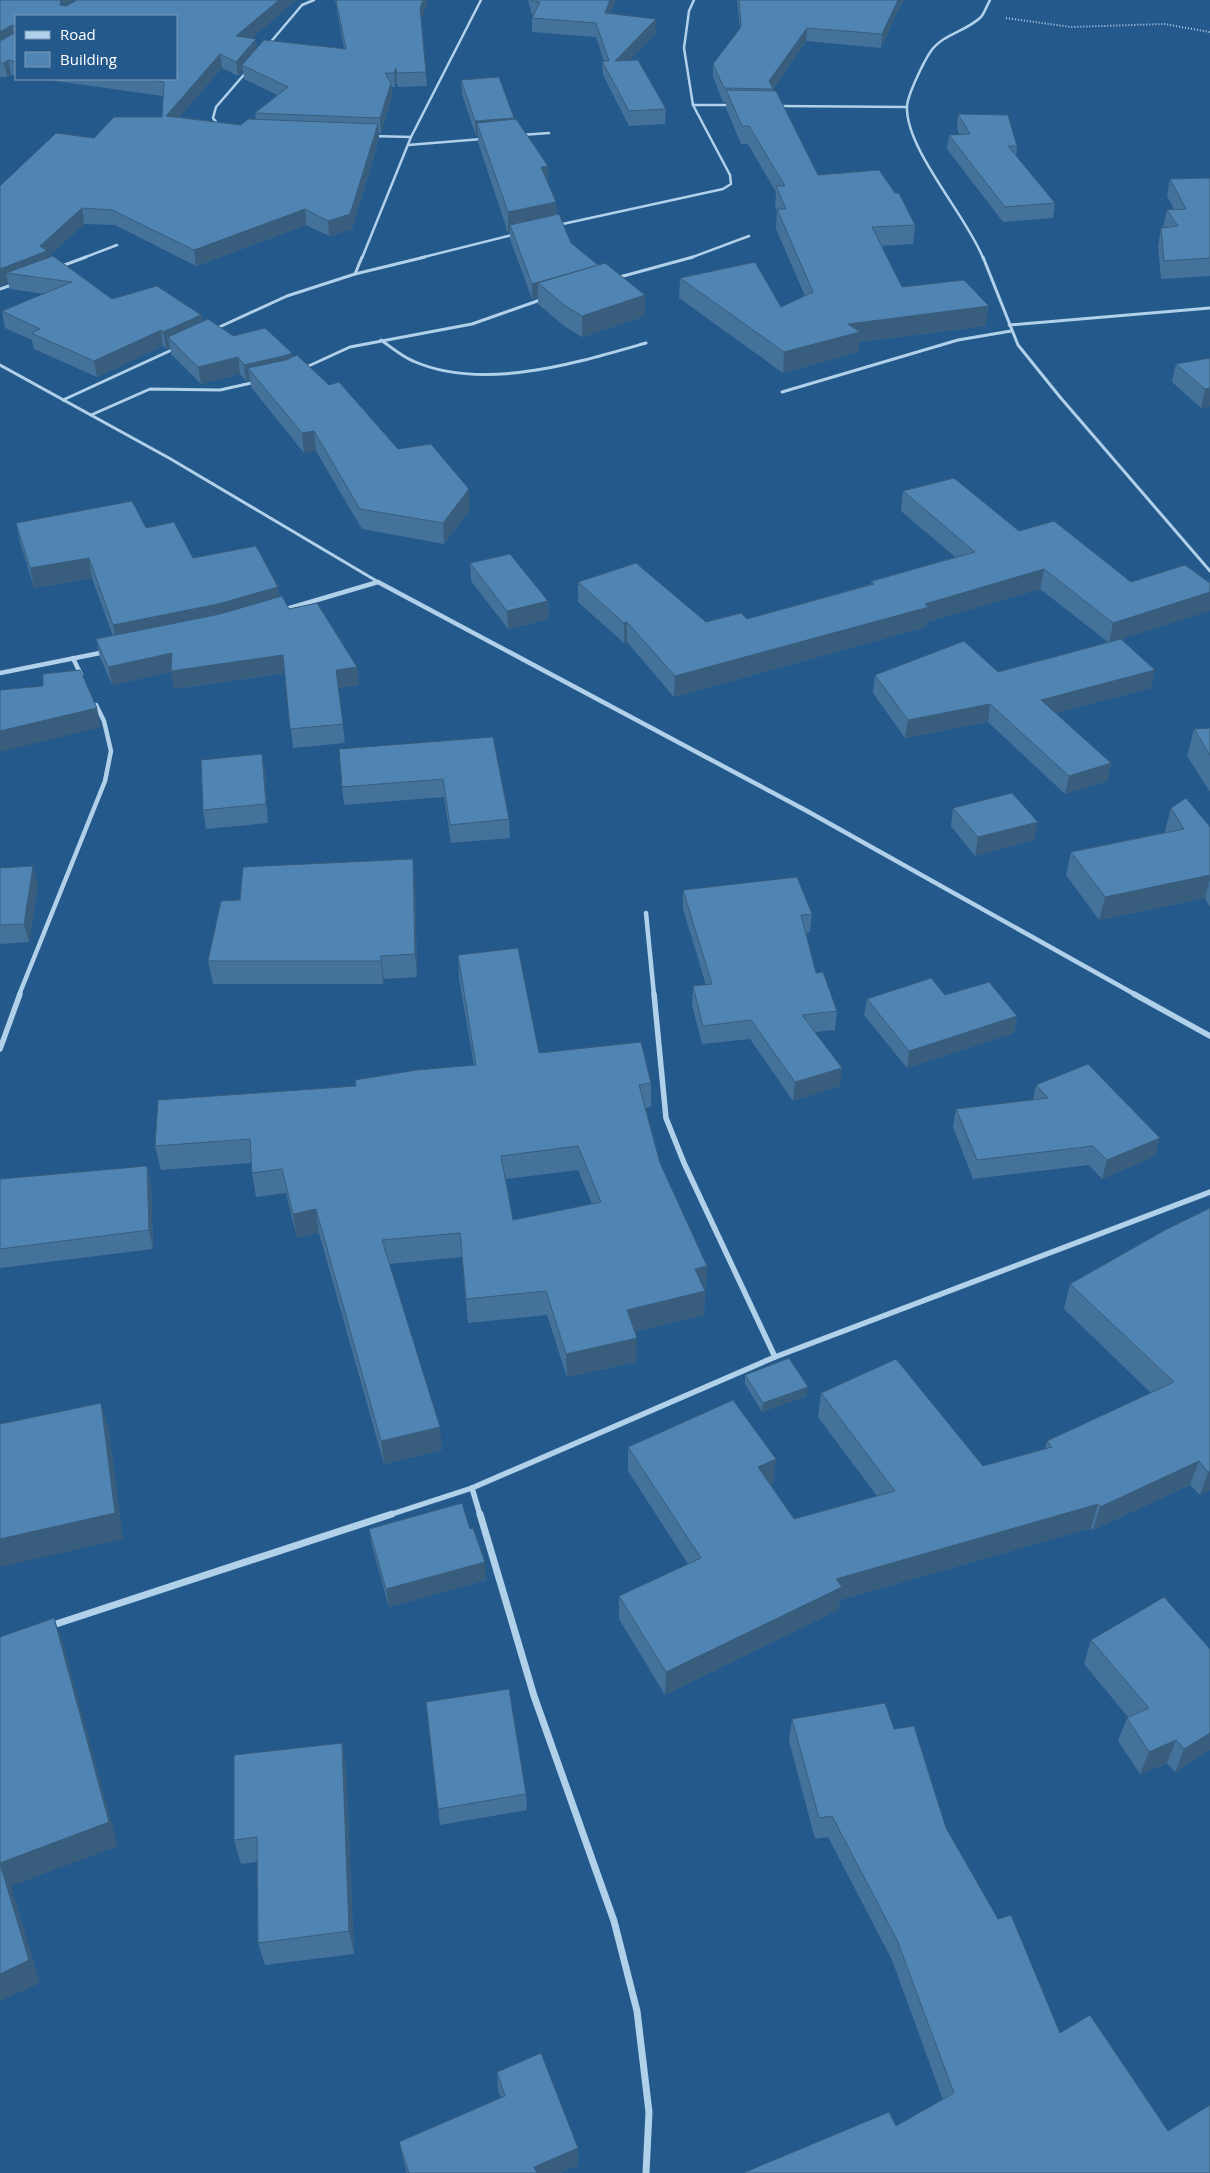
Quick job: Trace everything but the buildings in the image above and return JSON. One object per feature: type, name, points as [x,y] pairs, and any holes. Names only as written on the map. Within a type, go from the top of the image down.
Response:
[{"type":"street","points":[[266,49],[302,4],[314,0]]},
{"type":"street","points":[[355,274],[411,137],[482,0]]},
{"type":"street","points":[[550,227],[723,188],[731,184],[730,175],[693,105],[684,48],[689,11],[694,0]]},
{"type":"street","points":[[990,0],[983,15],[976,22],[939,42],[931,51],[909,97],[907,107],[913,137],[981,252],[1018,345],[1060,397],[1210,571]]},
{"type":"street","points":[[229,128],[220,127],[213,118],[216,107],[253,63]]},
{"type":"street","points":[[693,105],[742,105]]},
{"type":"street","points":[[771,106],[907,107]]},
{"type":"street","points":[[521,135],[549,133]]},
{"type":"street","points":[[372,136],[411,137]]},
{"type":"street","points":[[408,145],[483,139]]},
{"type":"street","points":[[207,333],[287,296],[355,274],[522,233]]},
{"type":"street","points":[[611,279],[684,260],[749,236]]},
{"type":"street","points":[[54,269],[116,245]]},
{"type":"street","points":[[0,289],[18,282]]},
{"type":"street","points":[[296,372],[350,347],[472,324],[547,297]]},
{"type":"street","points":[[1009,325],[1210,308]]},
{"type":"street","points":[[782,392],[958,340],[1011,331]]},
{"type":"street","points":[[381,340],[415,363],[480,375],[556,366],[646,343]]},
{"type":"street","points":[[63,400],[181,345]]},
{"type":"street","points":[[0,365],[169,458],[378,582],[807,811],[1210,1036]]},
{"type":"street","points":[[90,415],[150,389],[220,390],[258,382]]},
{"type":"street","points":[[277,611],[378,582]]},
{"type":"street","points":[[0,673],[110,651]]},
{"type":"street","points":[[72,658],[84,682]]},
{"type":"street","points":[[0,1049],[105,781],[111,751],[104,722],[92,698]]},
{"type":"street","points":[[646,913],[666,1118],[684,1163],[775,1357]]},
{"type":"street","points":[[46,1628],[472,1488],[775,1357],[1210,1192]]},
{"type":"street","points":[[472,1488],[534,1696],[614,1921],[638,2011],[649,2112],[646,2173]]},
{"type":"path","points":[[983,15],[1071,28],[1164,24],[1210,32]]}]
